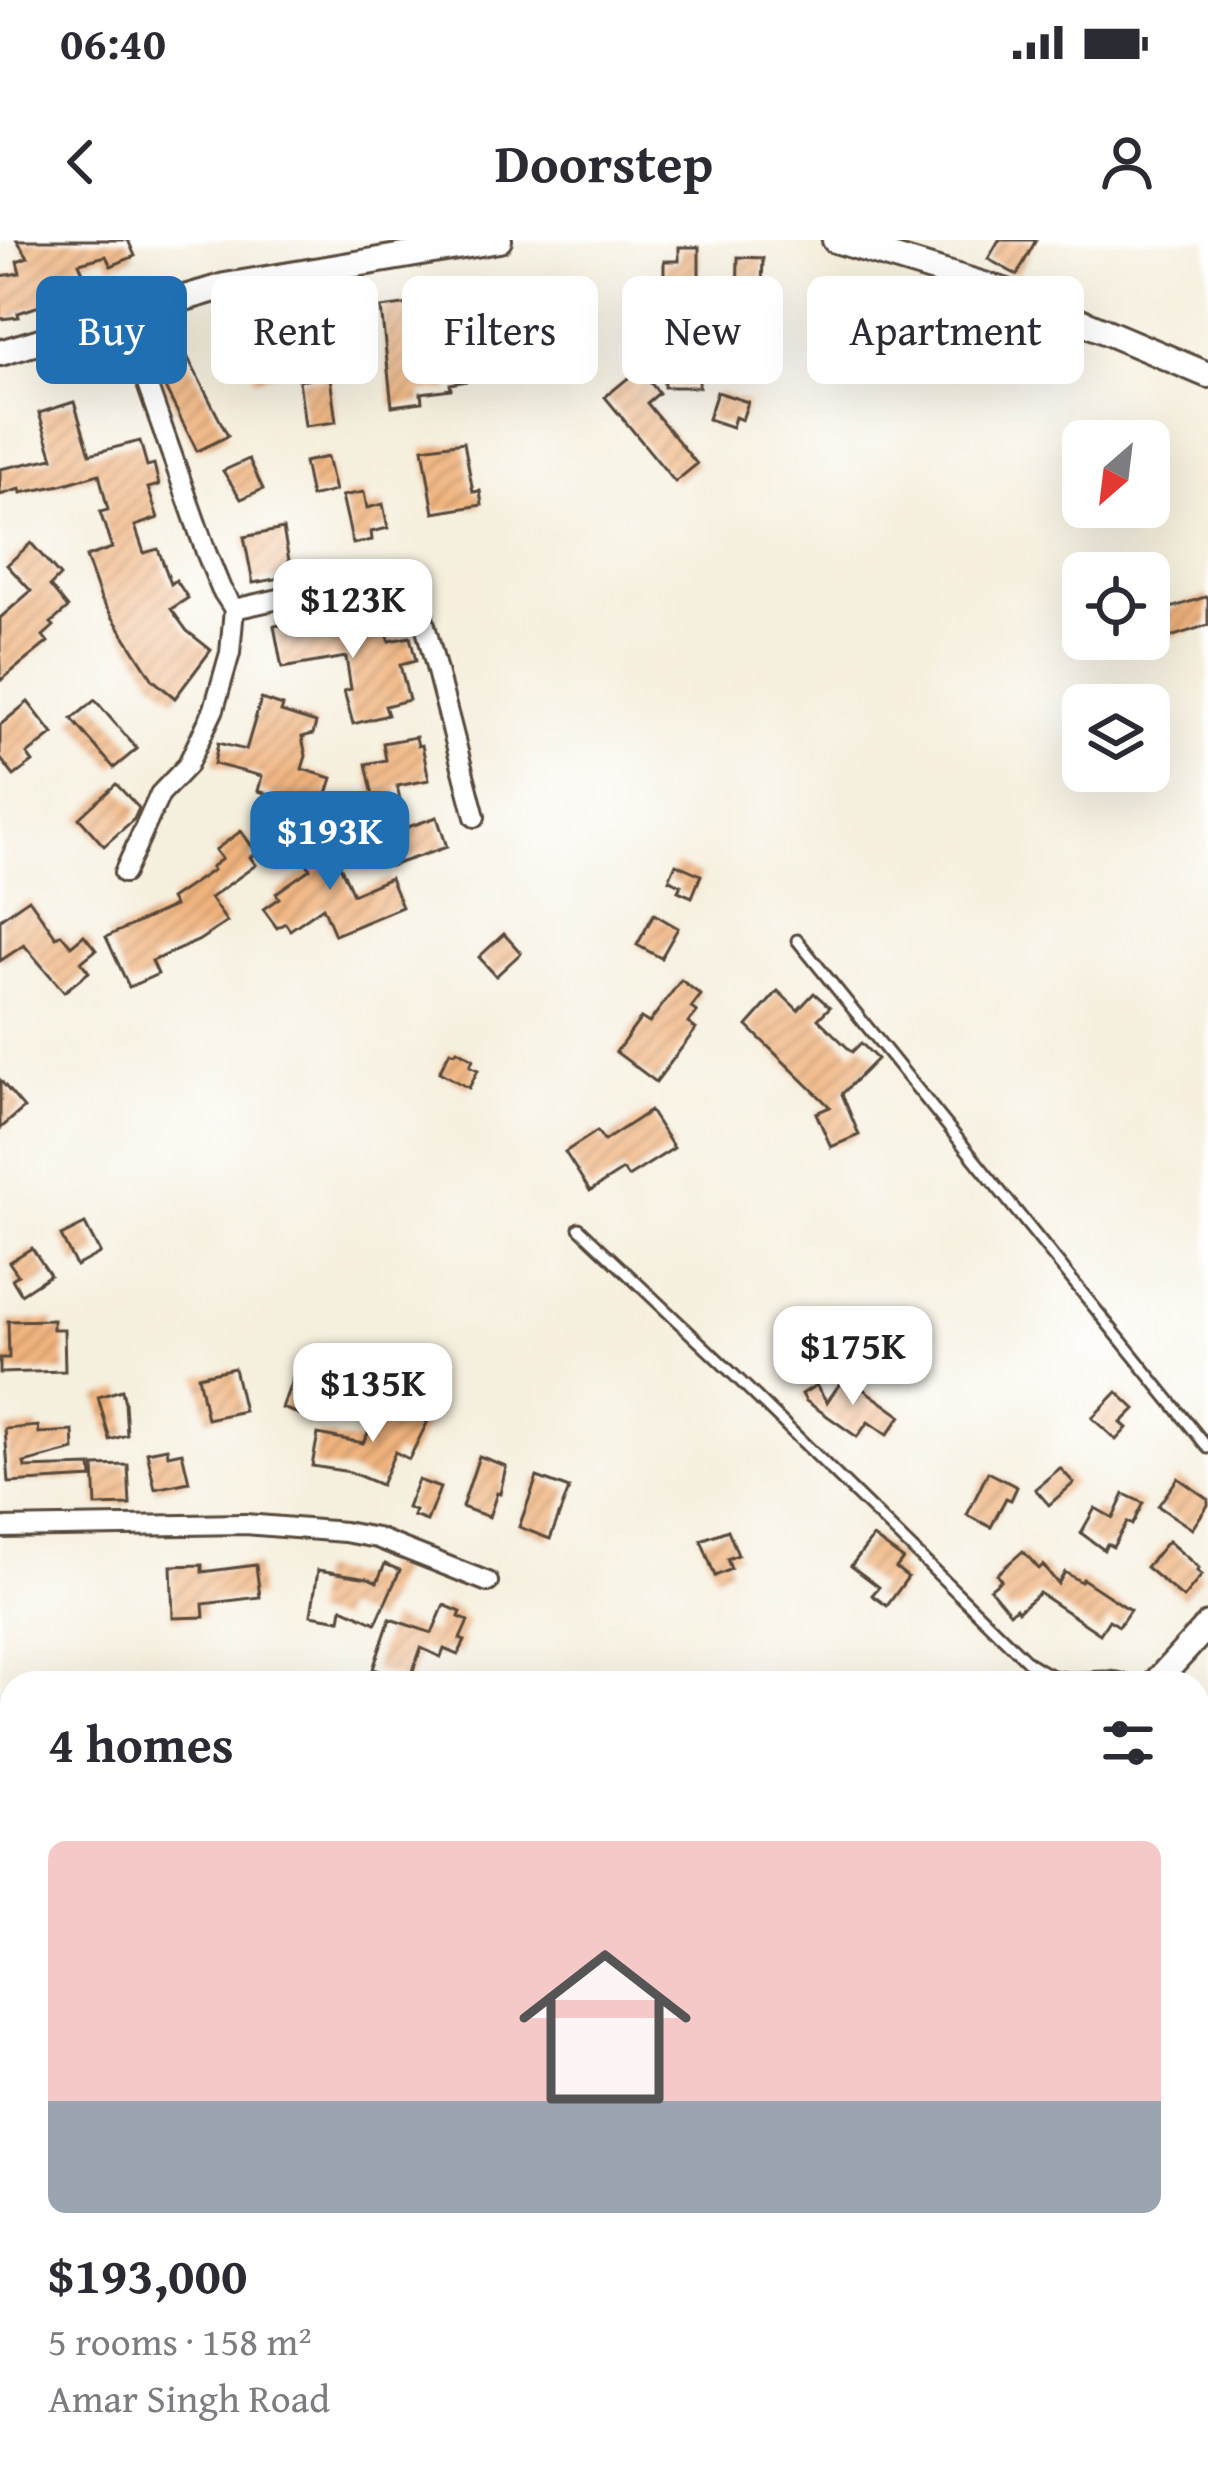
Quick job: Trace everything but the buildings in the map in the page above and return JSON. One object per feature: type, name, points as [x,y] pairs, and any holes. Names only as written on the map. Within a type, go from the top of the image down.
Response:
[{"type":"street","points":[[187,297],[225,286],[499,240]]},
{"type":"street","points":[[835,240],[1024,297],[1208,375]]},
{"type":"street","points":[[0,353],[36,342]]},
{"type":"street","points":[[124,873],[160,794],[187,766],[206,728],[224,680],[234,609],[206,553],[147,384]]},
{"type":"street","points":[[234,609],[399,572],[408,574],[417,586],[475,817]]},
{"type":"street","points":[[0,1528],[245,1524],[344,1532],[377,1538],[488,1582]]},
{"type":"street","points":[[1165,1671],[1208,1625]]},
{"type":"lane","points":[[797,940],[1208,1448]]},
{"type":"lane","points":[[579,1228],[1028,1662],[1046,1671]]}]
